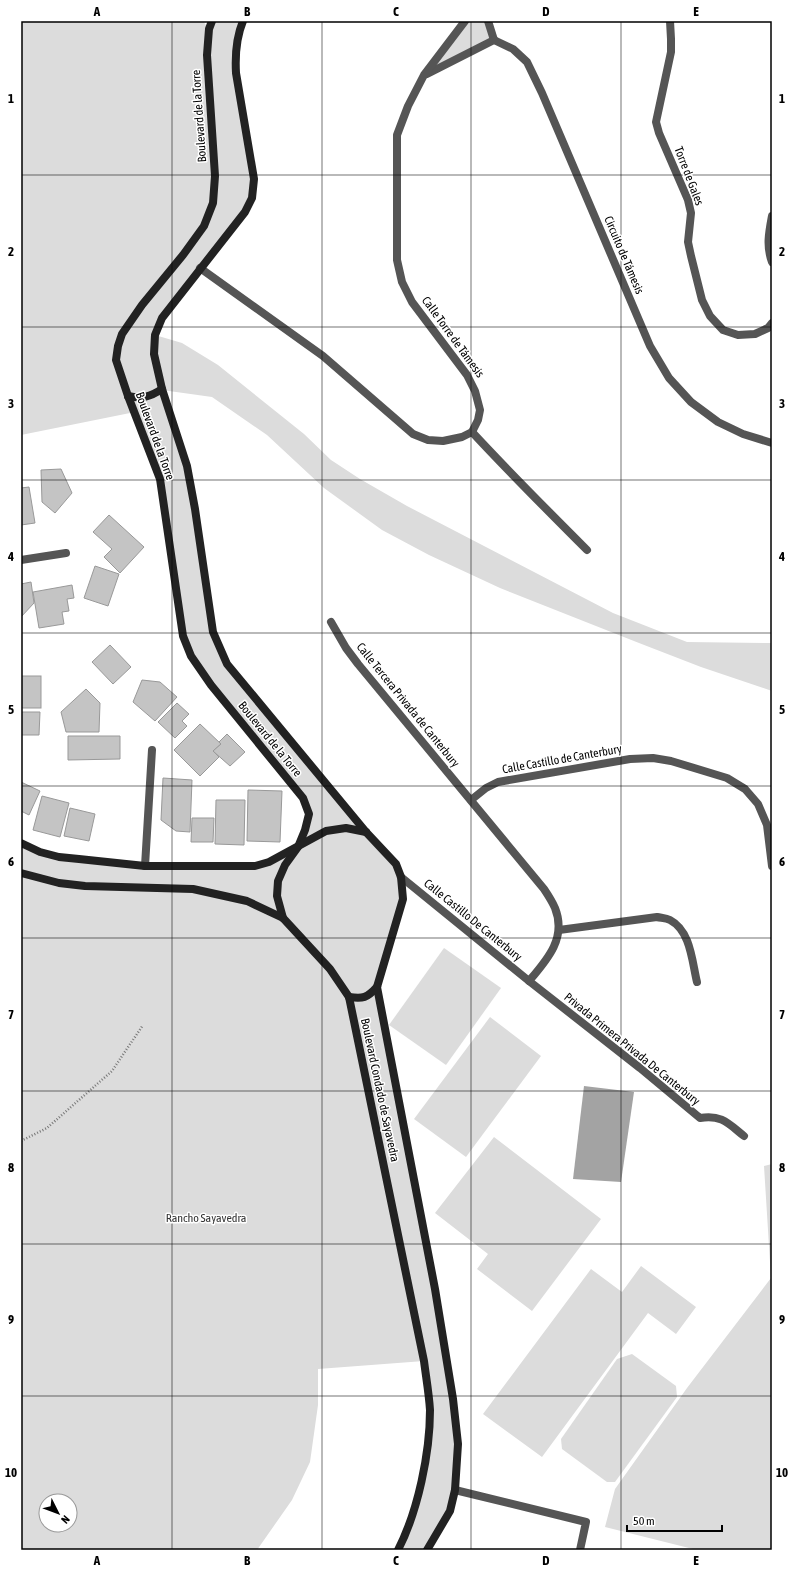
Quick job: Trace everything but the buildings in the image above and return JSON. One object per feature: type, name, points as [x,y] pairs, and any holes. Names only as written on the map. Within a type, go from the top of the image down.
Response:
[{"type":"street","name":"Boulevard de la Torre","points":[[212,21],[207,55],[215,176],[213,203],[204,226],[183,255],[142,305],[122,334],[116,360],[128,396],[160,479],[183,636],[191,656],[211,685],[304,798],[309,814],[305,830],[298,847]]},
{"type":"street","name":"Boulevard de la Torre","points":[[243,21],[238,33],[235,56],[236,73],[254,178],[252,198],[244,212],[162,318],[155,335],[154,354],[162,389],[186,466],[196,509],[213,632],[227,664],[366,832]]},
{"type":"street","points":[[424,76],[465,21]]},
{"type":"street","points":[[424,76],[494,40],[488,21]]},
{"type":"street","name":"Torre de Gales","points":[[670,21],[671,52],[656,122],[659,133],[688,200],[691,212],[688,242],[702,300],[710,316],[723,330],[731,333],[738,335],[755,334],[768,328],[772,323]]},
{"type":"street","name":"Circuito de Támesis","points":[[494,40],[513,49],[526,62],[542,93],[650,346],[669,378],[691,402],[718,422],[743,434],[772,443]]},
{"type":"street","name":"Calle Torre de Támesis","points":[[424,76],[408,106],[397,135],[397,260],[402,282],[412,302],[467,375],[476,391],[480,410],[478,420],[472,432]]},
{"type":"street","points":[[772,216],[768,234],[768,248],[772,262]]},
{"type":"street","points":[[200,268],[323,356],[413,434],[428,440],[443,441],[462,437],[472,432],[504,467],[523,484],[535,499],[587,550]]},
{"type":"street","points":[[128,396],[146,398],[162,389]]},
{"type":"street","points":[[21,560],[66,553]]},
{"type":"street","name":"Calle Tercera Privada de Canterbury","points":[[331,622],[346,648],[358,664],[471,800]]},
{"type":"street","points":[[145,866],[152,750]]},
{"type":"street","name":"Calle Castillo de Canterbury","points":[[471,800],[486,788],[498,782],[630,759],[653,758],[671,761],[727,778],[745,789],[758,804],[767,825],[772,866]]},
{"type":"street","points":[[471,800],[544,889],[555,908],[559,930],[555,946],[546,961],[528,981]]},
{"type":"street","points":[[21,843],[40,852],[59,857],[145,866],[255,866],[269,862],[326,831],[346,828],[366,832]]},
{"type":"street","name":"Boulevard Condado de Sayavedra","points":[[366,832],[396,864],[401,877],[403,899],[377,987],[435,1289],[453,1399],[458,1444],[455,1490],[450,1511],[427,1550]]},
{"type":"street","points":[[283,918],[277,896],[278,881],[285,865],[298,847]]},
{"type":"street","name":"Boulevard Condado de Sayavedra","points":[[21,873],[59,883],[85,886],[193,889],[247,901],[283,918],[330,968],[349,997],[424,1361],[430,1409],[428,1446],[417,1500],[404,1539],[398,1550]]},
{"type":"street","name":"Calle Castillo De Canterbury","points":[[401,877],[528,981]]},
{"type":"street","points":[[559,930],[657,917],[669,920],[680,928],[687,938],[697,982]]},
{"type":"street","name":"Privada Primera Privada De Canterbury","points":[[528,981],[640,1068],[700,1118],[710,1116],[720,1118],[744,1136]]},
{"type":"street","points":[[349,997],[360,999],[370,995],[377,987]]},
{"type":"street","points":[[455,1490],[586,1522],[580,1550]]},
{"type":"path","points":[[21,1141],[47,1128],[112,1071],[143,1025]]},
{"type":"green space","name":"Rancho Sayavedra","points":[[21,21],[203,21],[209,29],[212,21],[243,21],[236,47],[236,73],[254,178],[252,198],[245,212],[162,318],[155,335],[182,343],[218,365],[304,434],[331,460],[360,479],[407,506],[613,613],[687,642],[772,643],[772,691],[701,667],[500,588],[429,555],[382,530],[324,488],[267,435],[212,397],[162,390],[187,466],[195,509],[213,632],[227,663],[365,833],[386,854],[397,870],[400,878],[403,899],[377,987],[435,1289],[453,1399],[458,1444],[455,1490],[450,1511],[427,1550],[398,1550],[408,1529],[416,1506],[426,1457],[429,1408],[424,1361],[318,1369],[318,1405],[310,1462],[292,1500],[257,1550],[21,1550],[21,843],[40,852],[59,857],[145,866],[255,866],[269,862],[297,848],[282,872],[279,880],[278,896],[282,916],[279,894],[280,880],[283,872],[303,838],[310,821],[310,813],[305,798],[211,685],[191,656],[183,636],[160,479],[135,412],[21,435]]},
{"type":"green space","points":[[465,21],[488,21],[494,40],[425,75]]},
{"type":"green space","points":[[444,948],[501,988],[446,1065],[389,1025]]},
{"type":"green space","points":[[490,1017],[541,1056],[466,1157],[414,1119]]},
{"type":"green space","points":[[494,1137],[601,1219],[532,1311],[477,1269],[488,1254],[435,1213]]},
{"type":"green space","points":[[772,1164],[772,1550],[697,1550],[605,1527],[615,1489],[687,1388],[771,1278],[764,1166]]},
{"type":"green space","points":[[641,1266],[696,1307],[676,1334],[648,1313],[542,1457],[483,1414],[591,1269],[622,1292]]},
{"type":"green space","points":[[632,1354],[676,1386],[677,1397],[615,1482],[607,1482],[562,1449],[561,1439],[617,1359]]},
{"type":"shaded area","points":[[584,1086],[634,1092],[621,1182],[573,1179]]}]
